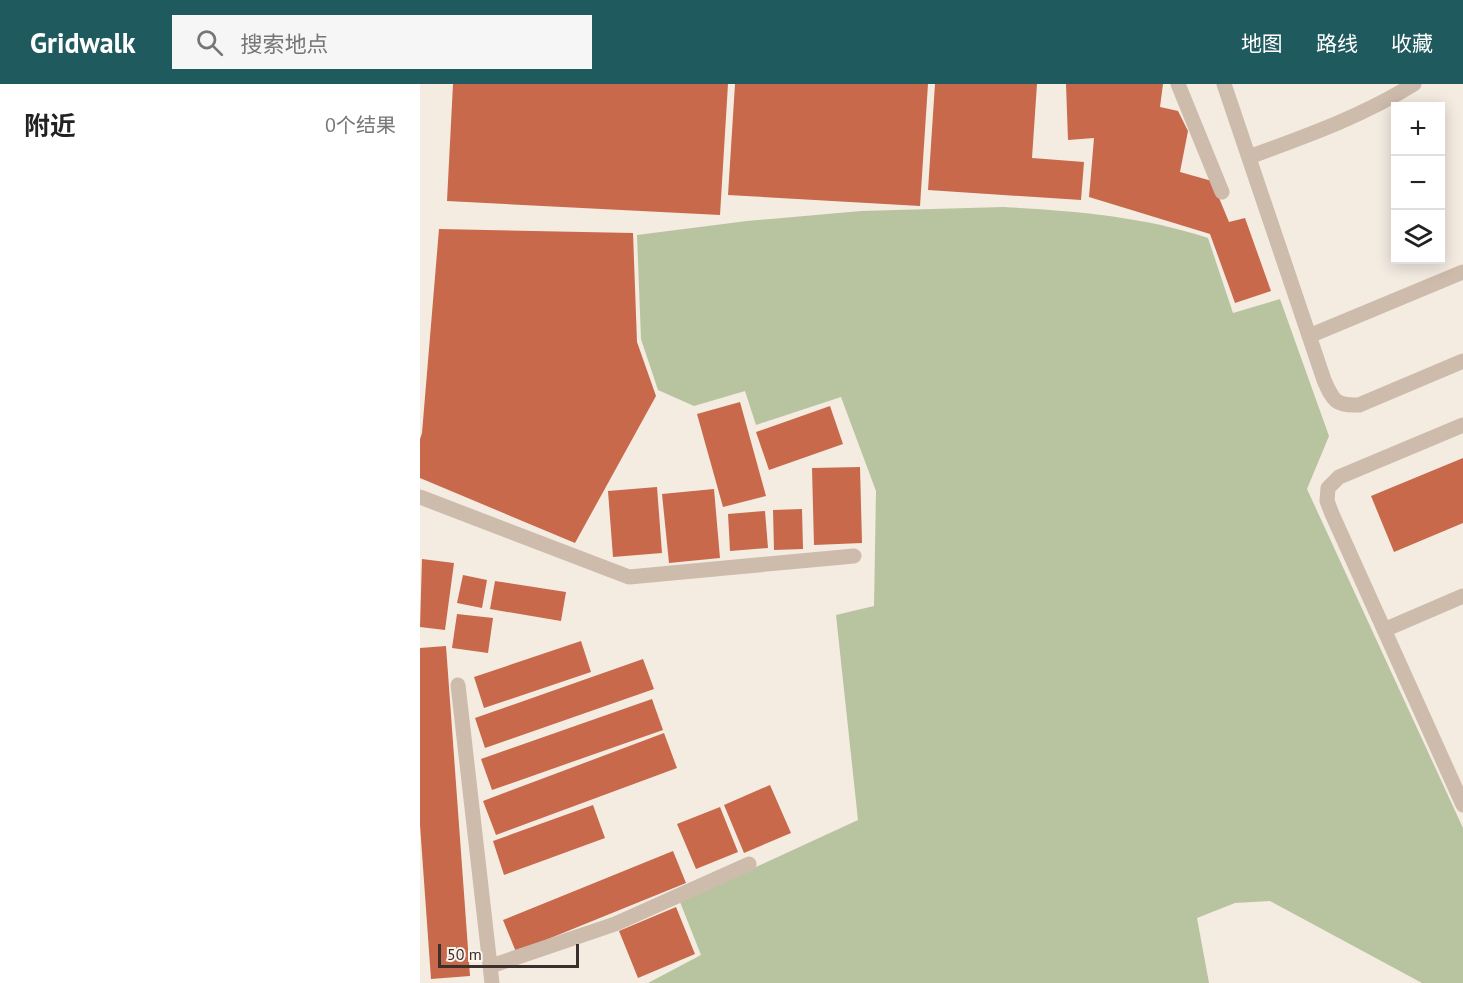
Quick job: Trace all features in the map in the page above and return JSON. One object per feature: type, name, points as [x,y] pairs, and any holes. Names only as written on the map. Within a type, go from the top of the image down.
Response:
[{"type":"street","points":[[1178,84],[1222,192]]},
{"type":"street","points":[[1224,84],[1332,398],[1343,405],[1359,405],[1463,361]]},
{"type":"street","points":[[1249,157],[1344,121],[1414,84]]},
{"type":"street","points":[[1309,336],[1463,272]]},
{"type":"street","points":[[1463,425],[1339,477],[1328,488],[1327,501],[1463,805]]},
{"type":"street","points":[[420,497],[629,577],[854,556]]},
{"type":"street","points":[[1384,630],[1463,596]]},
{"type":"street","points":[[458,685],[492,983]]},
{"type":"street","points":[[491,966],[615,924],[749,864]]},
{"type":"green space","points":[[1004,207],[1133,220],[1158,224],[1208,238],[1233,313],[1280,299],[1329,436],[1307,489],[1463,828],[1463,983],[1422,983],[1270,901],[1235,903],[1197,918],[1209,983],[648,983],[701,955],[680,902],[858,820],[836,615],[874,606],[876,491],[841,397],[756,425],[745,391],[694,406],[658,390],[641,339],[637,235],[747,221],[861,211]]},
{"type":"building","points":[[453,84],[728,84],[720,215],[447,201]]},
{"type":"building","points":[[735,84],[928,84],[920,206],[728,195]]},
{"type":"building","points":[[935,84],[1037,84],[1032,158],[1084,162],[1081,200],[928,190]]},
{"type":"building","points":[[1066,84],[1163,84],[1160,107],[1178,111],[1188,131],[1180,172],[1212,181],[1229,222],[1245,218],[1271,291],[1235,303],[1210,234],[1089,197],[1094,138],[1068,140]]},
{"type":"building","points":[[439,229],[633,233],[637,342],[656,396],[575,543],[420,478],[420,439]]},
{"type":"building","points":[[740,402],[766,496],[723,507],[697,414]]},
{"type":"building","points":[[830,406],[843,444],[769,470],[756,432]]},
{"type":"building","points":[[1463,458],[1463,523],[1394,552],[1371,496]]},
{"type":"building","points":[[860,467],[862,543],[814,545],[812,468]]},
{"type":"building","points":[[657,487],[662,553],[613,557],[608,491]]},
{"type":"building","points":[[714,489],[720,558],[669,563],[662,494]]},
{"type":"building","points":[[802,509],[803,549],[774,550],[773,510]]},
{"type":"building","points":[[765,511],[768,548],[730,551],[728,514]]},
{"type":"building","points":[[422,559],[454,563],[445,630],[420,627]]},
{"type":"building","points":[[463,575],[487,580],[482,608],[457,603]]},
{"type":"building","points":[[495,581],[566,592],[561,621],[490,609]]},
{"type":"building","points":[[457,614],[493,618],[488,653],[452,648]]},
{"type":"building","points":[[581,641],[591,672],[484,708],[474,677]]},
{"type":"building","points":[[446,646],[470,976],[431,979],[420,825],[420,648]]},
{"type":"building","points":[[643,659],[654,689],[485,748],[475,718]]},
{"type":"building","points":[[652,699],[663,730],[492,790],[481,759]]},
{"type":"building","points":[[664,733],[677,768],[496,835],[483,801]]},
{"type":"building","points":[[770,785],[791,833],[744,853],[724,805]]},
{"type":"building","points":[[593,805],[605,838],[504,875],[493,841]]},
{"type":"building","points":[[720,807],[738,852],[696,869],[677,824]]},
{"type":"building","points":[[673,851],[686,883],[516,952],[503,920]]},
{"type":"building","points":[[676,907],[695,954],[638,978],[619,931]]}]
